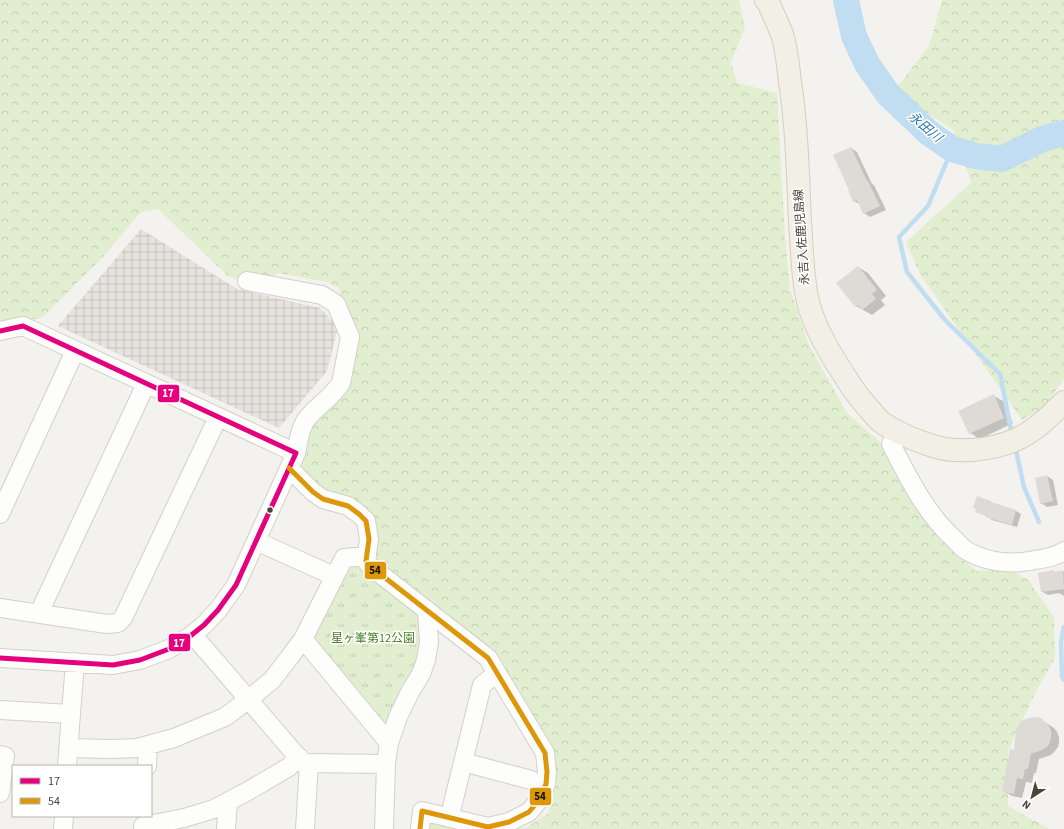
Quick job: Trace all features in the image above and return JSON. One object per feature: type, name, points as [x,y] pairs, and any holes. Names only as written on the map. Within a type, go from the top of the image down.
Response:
[{"type":"main road","name":"永吉入佐鹿児島線","points":[[766,0],[782,34],[786,49],[795,116],[803,271],[809,304],[817,327],[830,353],[862,402],[879,420],[906,436],[936,447],[952,450],[982,449],[1016,440],[1050,416],[1064,402]]},
{"type":"street","points":[[0,658],[113,665],[140,660],[169,649],[193,635],[218,610],[236,585],[292,461],[301,429],[309,416],[337,389],[341,383],[350,337],[336,304],[322,295],[247,281]]},
{"type":"street","points":[[0,331],[23,326],[218,417],[292,461],[313,492],[323,499],[348,506],[359,514],[366,522],[369,539],[366,561],[370,566],[488,658],[545,753],[547,772],[546,784],[539,800],[529,812],[509,822],[488,827],[422,811],[420,829]]},
{"type":"street","points":[[0,514],[75,351]]},
{"type":"street","points":[[39,614],[146,384]]},
{"type":"street","points":[[0,608],[107,624],[118,623],[123,618],[218,417]]},
{"type":"street","points":[[906,436],[890,444],[924,503],[946,532],[964,548],[988,560],[1020,562],[1057,556],[1064,551]]},
{"type":"street","points":[[256,540],[334,576]]},
{"type":"street","points":[[69,748],[137,748],[174,738],[225,717],[272,680],[302,639],[344,558],[367,556]]},
{"type":"street","points":[[384,829],[386,764],[389,743],[398,717],[426,660],[429,642],[427,610]]},
{"type":"street","points":[[193,635],[248,700],[304,760],[305,829]]},
{"type":"street","points":[[302,639],[389,743]]},
{"type":"street","points":[[67,765],[74,662]]},
{"type":"street","points":[[452,808],[482,685],[497,673]]},
{"type":"street","points":[[0,710],[71,714]]},
{"type":"street","points":[[147,765],[148,745]]},
{"type":"street","points":[[0,755],[4,756],[0,793]]},
{"type":"street","points":[[144,824],[184,818],[214,809],[304,760],[386,764]]},
{"type":"street","points":[[464,762],[531,780]]},
{"type":"street","points":[[226,829],[228,802]]},
{"type":"street","points":[[63,829],[64,817]]},
{"type":"shaded area","points":[[141,229],[237,289],[320,308],[338,327],[327,371],[279,428],[58,326]]},
{"type":"green space","points":[[0,0],[739,0],[745,28],[731,62],[737,83],[777,93],[785,237],[790,289],[808,343],[847,413],[879,441],[916,504],[938,537],[976,571],[1009,569],[1028,580],[1054,617],[1055,658],[1035,693],[1008,751],[1008,806],[1049,829],[512,829],[525,828],[549,813],[551,775],[544,739],[484,643],[377,565],[371,556],[377,540],[320,491],[299,465],[303,433],[354,340],[339,288],[327,282],[279,273],[250,287],[227,275],[158,209],[141,212],[102,258],[43,317],[0,326]]},
{"type":"green space","points":[[942,0],[1064,0],[1064,379],[1045,406],[1022,420],[920,274],[906,242],[971,183],[953,130],[894,91],[929,46]]},
{"type":"green space","name":"星ヶ峯第12公園","points":[[348,564],[353,564],[417,609],[423,644],[414,672],[390,726],[384,727],[312,636]]},
{"type":"green space","points":[[437,821],[483,829],[427,829],[428,825]]},
{"type":"building","points":[[851,147],[880,206],[863,214],[857,200],[853,202],[833,155]]},
{"type":"building","points":[[858,266],[877,290],[872,294],[876,299],[862,310],[858,305],[855,307],[836,283]]},
{"type":"building","points":[[994,394],[1004,418],[969,434],[958,411]]},
{"type":"building","points":[[1047,475],[1053,501],[1040,504],[1035,478]]},
{"type":"building","points":[[977,496],[1016,510],[1012,525],[985,517],[986,516],[975,512],[976,509],[973,508]]},
{"type":"building","points":[[1054,570],[1054,572],[1063,570],[1064,589],[1041,592],[1038,573]]},
{"type":"building","points":[[1035,717],[1041,718],[1049,726],[1051,731],[1050,742],[1047,747],[1031,754],[1028,769],[1025,769],[1023,779],[1017,778],[1014,794],[1002,792],[1010,749],[1014,750],[1016,730],[1023,720]]},
{"type":"waterway","name":"永田川","points":[[846,0],[854,36],[867,64],[888,94],[929,133],[952,149],[976,156],[1002,159],[1042,139],[1064,133]]},
{"type":"waterway","points":[[952,149],[928,206],[899,237],[907,272],[945,320],[1000,374],[1012,435]]},
{"type":"waterway","points":[[1015,446],[1024,487],[1039,522]]},
{"type":"waterway","points":[[1064,627],[1061,642],[1062,676],[1064,680]]},
{"type":"transit line","name":"17","points":[[0,331],[23,326],[296,453],[236,585],[218,610],[204,625],[189,637],[169,649],[140,660],[113,665],[0,658]]},
{"type":"transit line","name":"54","points":[[289,468],[313,492],[323,499],[348,506],[366,521],[369,539],[366,561],[370,566],[488,658],[545,753],[547,772],[546,784],[539,800],[529,812],[509,822],[488,827],[422,811],[420,829]]}]
